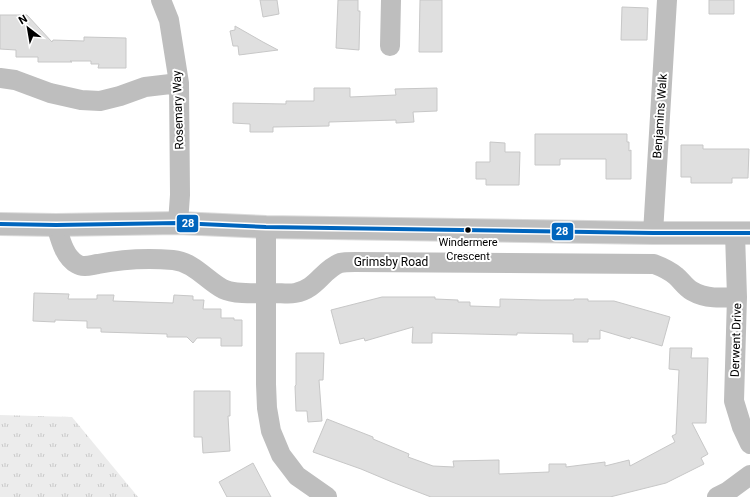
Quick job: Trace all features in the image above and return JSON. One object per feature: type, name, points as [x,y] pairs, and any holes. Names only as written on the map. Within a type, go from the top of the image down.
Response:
[{"type":"main road","points":[[0,224],[56,225],[178,223],[266,227],[743,233]]},
{"type":"street","name":"Rosemary Way","points":[[161,0],[169,20],[179,83],[180,196],[178,223]]},
{"type":"street","points":[[390,46],[391,0]]},
{"type":"street","name":"Benjamins Walk","points":[[653,233],[667,0]]},
{"type":"street","points":[[0,78],[15,80],[50,93],[81,100],[100,100],[120,96],[144,87],[179,83]]},
{"type":"street","name":"Grimsby Road","points":[[56,225],[63,246],[75,264],[82,266],[124,260],[176,260],[195,268],[225,290],[242,293],[294,294],[303,291],[317,282],[329,270],[341,263],[654,264],[675,275],[690,290],[702,296],[715,298],[737,297]]},
{"type":"street","points":[[266,227],[266,384],[267,408],[271,431],[281,455],[298,476],[326,497]]},
{"type":"street","name":"Derwent Drive","points":[[743,233],[737,297],[734,401],[742,428],[750,444]]},
{"type":"street","points":[[717,497],[727,492],[750,475]]},
{"type":"green space","points":[[0,415],[72,417],[138,497],[0,497]]},
{"type":"building","points":[[260,0],[277,0],[279,14],[263,17]]},
{"type":"building","points":[[338,0],[358,0],[358,11],[360,11],[359,50],[336,48]]},
{"type":"building","points":[[420,0],[442,0],[442,52],[419,52]]},
{"type":"building","points":[[709,0],[734,0],[734,14],[709,14]]},
{"type":"building","points":[[622,7],[648,8],[647,40],[621,40]]},
{"type":"building","points":[[0,15],[27,15],[52,42],[53,40],[84,41],[84,37],[126,38],[126,68],[98,68],[99,64],[91,64],[91,61],[38,62],[38,57],[16,57],[16,50],[0,49]]},
{"type":"building","points":[[235,26],[278,50],[239,55],[238,46],[233,46],[230,31],[235,30]]},
{"type":"building","points":[[314,88],[350,88],[350,97],[396,95],[395,89],[437,88],[437,111],[413,112],[414,122],[396,123],[396,120],[329,122],[329,126],[273,127],[273,132],[250,132],[250,124],[233,123],[233,103],[286,104],[286,101],[314,101]]},
{"type":"building","points":[[535,134],[627,134],[629,151],[631,150],[631,179],[606,179],[606,159],[560,159],[560,165],[535,165]]},
{"type":"building","points":[[490,142],[505,143],[505,152],[520,152],[519,185],[486,185],[486,179],[476,179],[476,162],[490,162]]},
{"type":"building","points":[[681,145],[703,145],[703,149],[749,149],[748,178],[732,178],[732,183],[691,183],[691,177],[681,177]]},
{"type":"building","points":[[34,293],[69,294],[68,299],[97,299],[97,295],[114,295],[113,301],[173,303],[174,295],[193,296],[193,300],[204,300],[203,309],[221,309],[221,318],[234,318],[234,320],[242,320],[242,346],[221,346],[221,338],[197,338],[193,343],[187,337],[167,337],[167,334],[101,332],[101,328],[87,328],[87,321],[33,321]]},
{"type":"building","points":[[382,297],[435,297],[435,299],[470,302],[470,306],[500,307],[500,299],[588,299],[588,301],[614,301],[670,317],[662,346],[631,337],[630,339],[600,330],[600,339],[588,339],[588,342],[573,342],[573,334],[517,333],[517,335],[432,333],[432,343],[412,343],[413,327],[365,341],[364,338],[340,344],[331,310]]},
{"type":"building","points":[[670,348],[692,348],[691,358],[708,358],[706,423],[692,423],[708,454],[701,458],[704,464],[666,483],[610,497],[431,497],[361,469],[313,452],[327,419],[373,437],[373,439],[409,454],[408,457],[433,466],[454,467],[453,461],[499,460],[499,474],[549,472],[549,464],[566,464],[566,467],[605,462],[605,466],[629,460],[630,466],[675,442],[672,436],[676,434],[679,370],[669,369]]},
{"type":"building","points":[[296,353],[324,353],[323,380],[319,380],[322,421],[308,422],[307,411],[296,411]]},
{"type":"building","points":[[194,391],[230,391],[230,416],[228,416],[230,451],[203,453],[202,437],[194,437]]},
{"type":"building","points":[[253,463],[271,497],[227,497],[219,482]]},
{"type":"transit line","name":"28","points":[[0,224],[56,225],[178,223],[266,227],[653,233],[750,233]]},
{"type":"place","name":"Windermere Crescent","points":[[468,230]]}]
